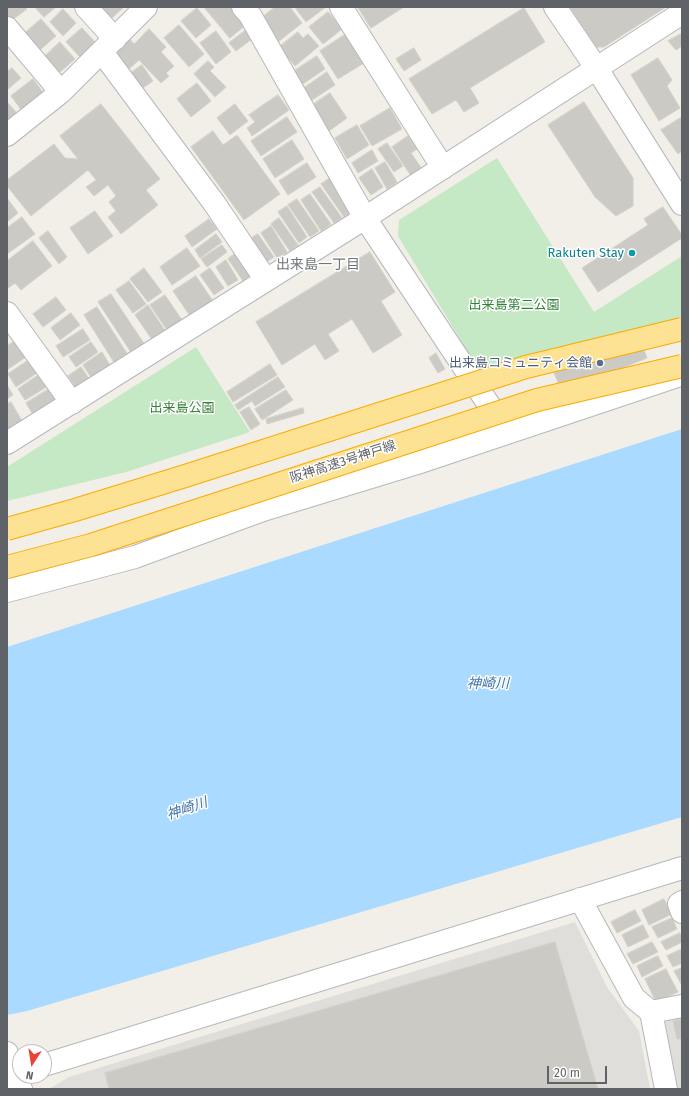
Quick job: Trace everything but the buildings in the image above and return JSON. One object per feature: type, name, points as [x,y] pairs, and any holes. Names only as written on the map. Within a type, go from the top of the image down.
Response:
[{"type":"highway","points":[[7,529],[182,477],[526,367],[682,329]]},
{"type":"highway","name":"阪神高速3号神戸線","points":[[7,567],[98,542],[536,400],[682,366]]},
{"type":"street","points":[[86,7],[108,45],[266,280]]},
{"type":"street","points":[[7,135],[61,92],[146,7]]},
{"type":"street","points":[[243,7],[250,15],[365,218],[507,433]]},
{"type":"street","points":[[341,7],[443,168]]},
{"type":"street","points":[[555,7],[597,69],[682,204]]},
{"type":"street","points":[[7,444],[365,218],[682,13]]},
{"type":"street","points":[[7,28],[61,92]]},
{"type":"street","points":[[7,313],[72,403]]},
{"type":"street","points":[[7,591],[135,557],[263,510],[417,463],[682,374]]},
{"type":"street","points":[[52,1063],[682,868]]},
{"type":"street","points":[[580,899],[634,998],[651,1012],[666,1089]]},
{"type":"street","points":[[682,902],[679,904],[682,912]]},
{"type":"street","points":[[651,1012],[682,1006]]},
{"type":"street","points":[[7,1053],[12,1066]]},
{"type":"shaded area","points":[[575,922],[607,987],[639,1031],[650,1089],[49,1089],[69,1077]]},
{"type":"shaded area","points":[[682,1014],[682,1089],[677,1089],[665,1023],[674,1015]]},
{"type":"green space","name":"出来島第二公園","points":[[497,158],[594,312],[682,256],[682,319],[487,384],[398,236],[399,220]]},
{"type":"green space","name":"出来島公園","points":[[196,347],[250,432],[126,472],[7,501],[7,467]]},
{"type":"water","name":"神崎川","points":[[682,429],[682,817],[27,1011],[7,1015],[7,647]]},
{"type":"place","name":"Rakuten Stay","points":[[632,253]]},
{"type":"place","name":"出来島コミュニティ会館","points":[[600,363]]},
{"type":"district","name":"出来島一丁目","points":[[318,265]]}]
